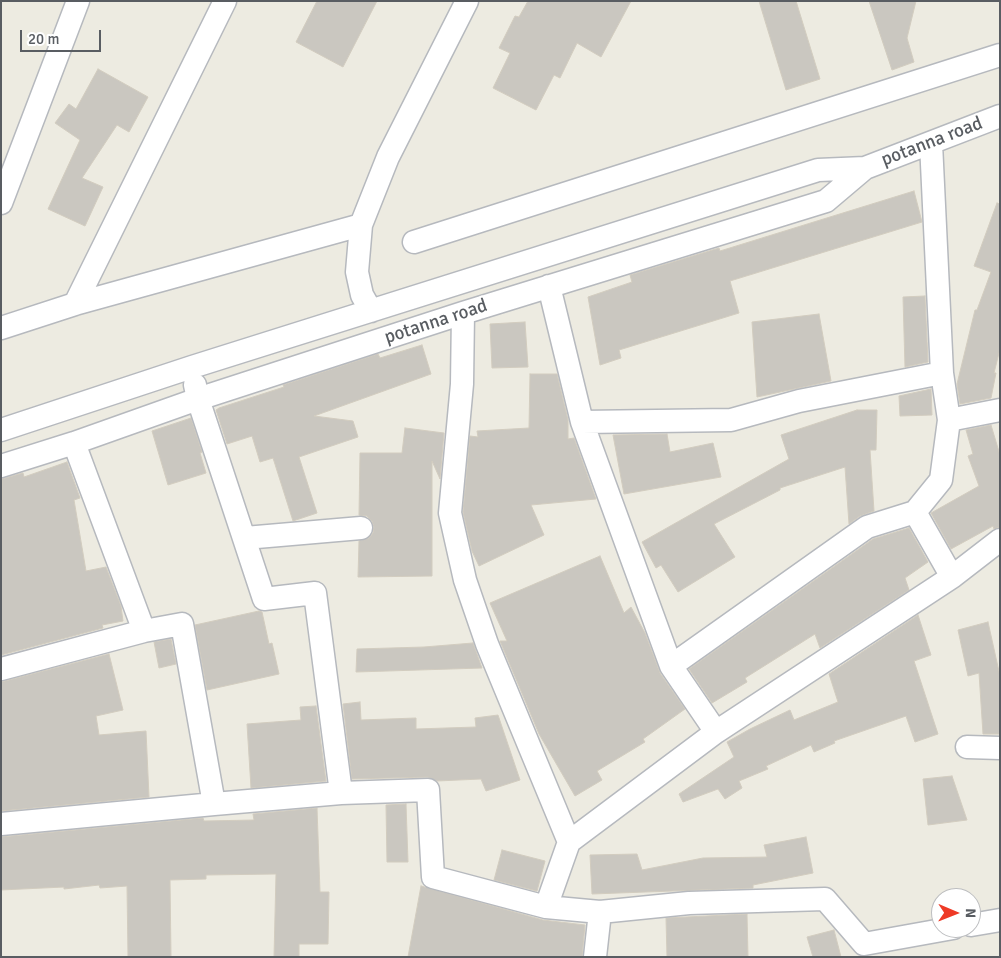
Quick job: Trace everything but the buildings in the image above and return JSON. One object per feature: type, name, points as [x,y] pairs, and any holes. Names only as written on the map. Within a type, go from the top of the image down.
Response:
[{"type":"street","points":[[1,203],[78,1]]},
{"type":"street","points":[[75,304],[225,1]]},
{"type":"street","points":[[366,303],[357,272],[361,225],[388,157],[467,1]]},
{"type":"street","points":[[414,242],[1000,55]]},
{"type":"street","name":"potanna road","points":[[1,430],[192,367],[366,303],[818,170],[865,168],[1000,116]]},
{"type":"street","points":[[671,666],[867,527],[915,512],[941,480],[949,420],[942,373],[931,143]]},
{"type":"street","name":"potanna road","points":[[1,466],[463,312],[826,201],[865,168]]},
{"type":"street","points":[[1,328],[75,304],[361,225]]},
{"type":"street","points":[[549,286],[582,422],[671,666],[716,732]]},
{"type":"street","points":[[463,312],[462,384],[450,513],[465,580],[487,644],[569,842]]},
{"type":"street","points":[[192,367],[198,399],[264,599],[315,593],[341,793]]},
{"type":"street","points":[[582,422],[731,420],[799,401],[942,373]]},
{"type":"street","points":[[949,420],[1000,410]]},
{"type":"street","points":[[74,443],[144,631]]},
{"type":"street","points":[[915,512],[952,577]]},
{"type":"street","points":[[245,538],[360,528]]},
{"type":"street","points":[[546,906],[569,842],[716,732],[998,548]]},
{"type":"street","points":[[1,669],[144,631],[182,624],[214,804]]},
{"type":"street","points":[[967,746],[1000,748]]},
{"type":"street","points":[[1,824],[341,793],[428,790],[433,877],[546,906],[600,912],[689,903],[825,899],[864,944],[931,932]]},
{"type":"street","points":[[595,957],[600,912]]},
{"type":"street","points":[[981,923],[1000,920]]}]
